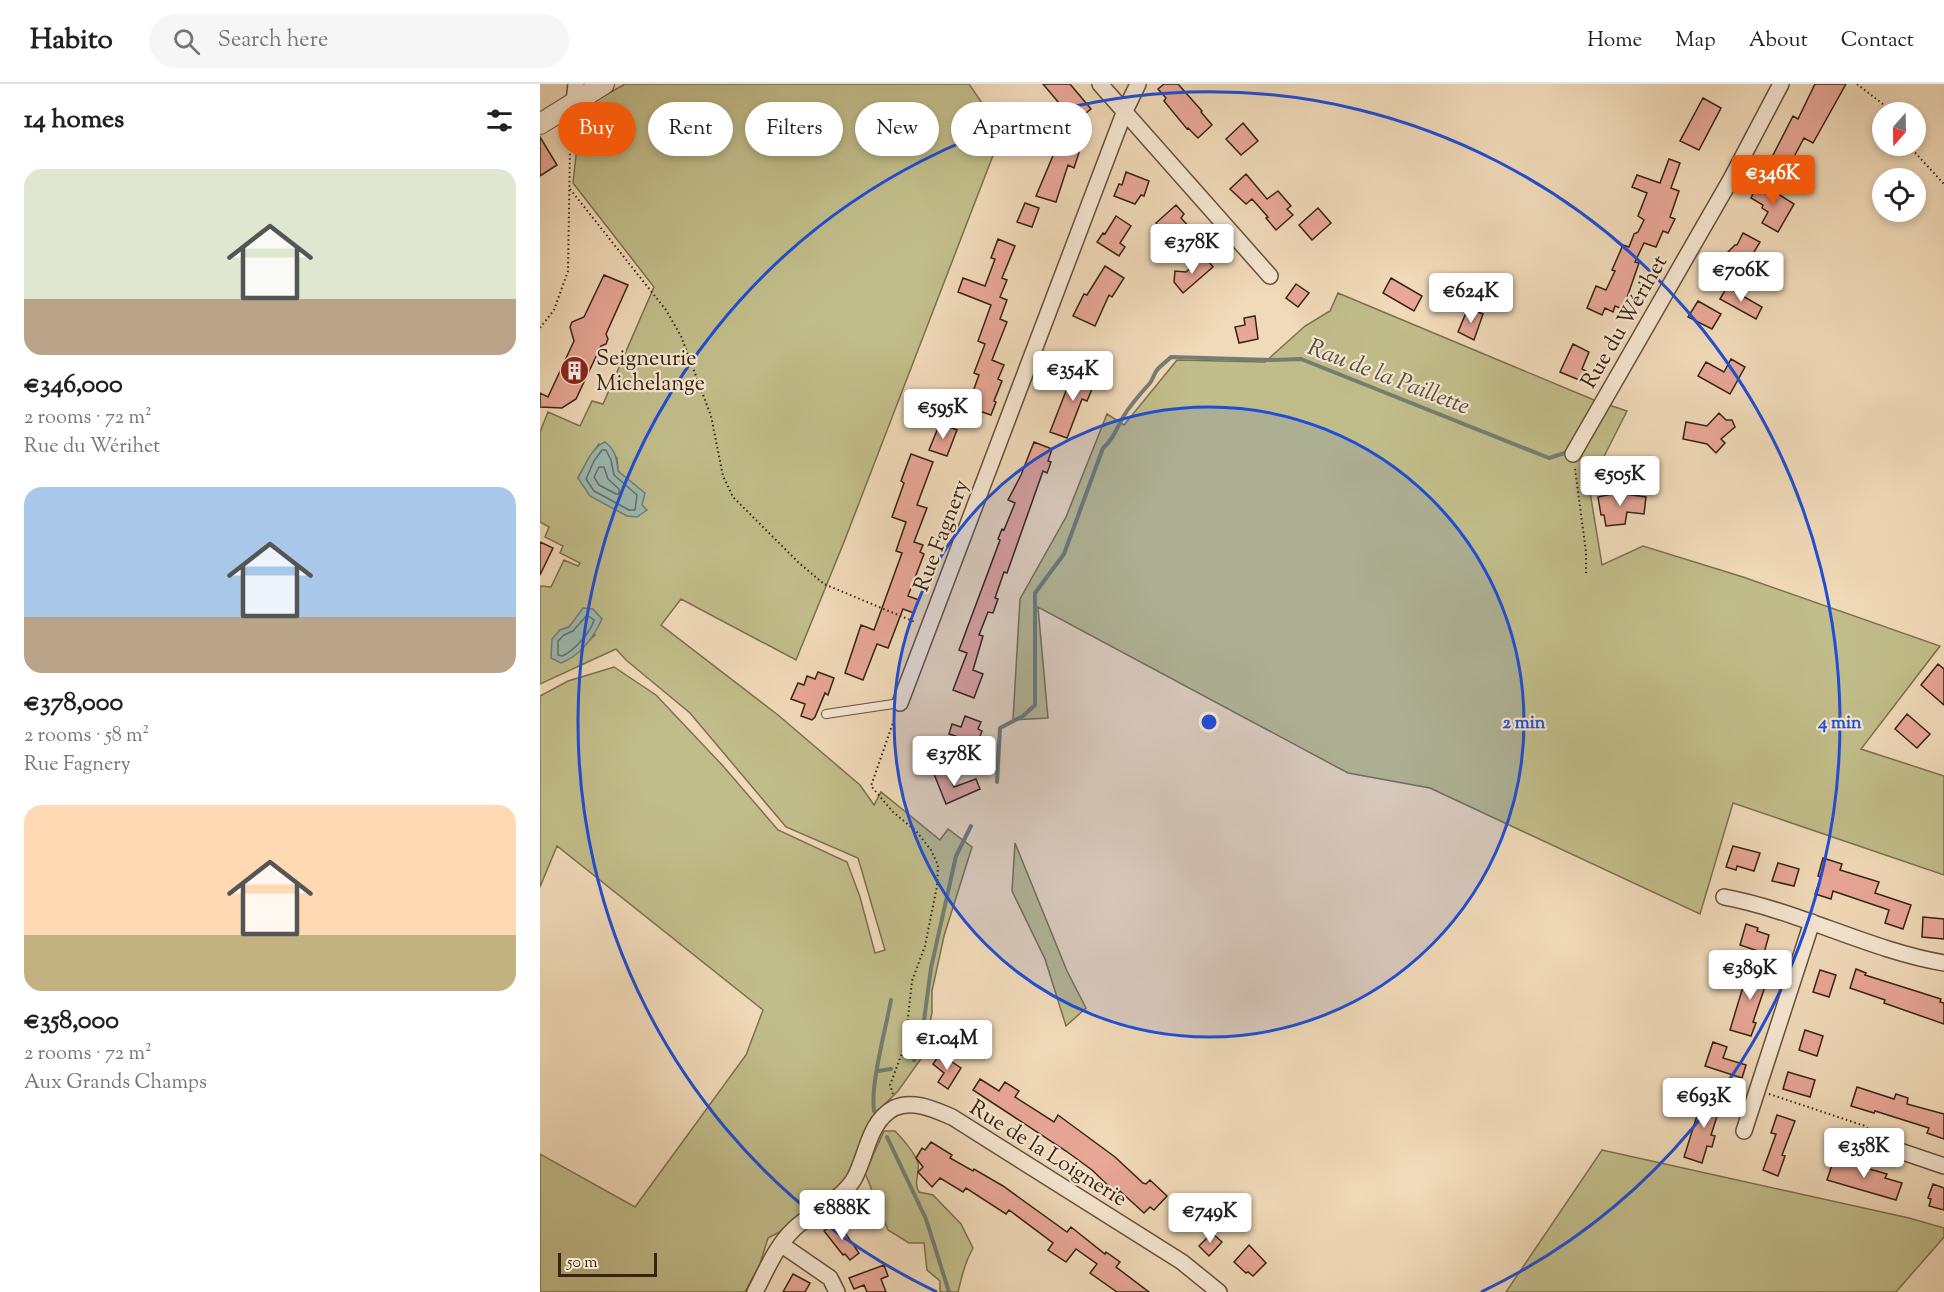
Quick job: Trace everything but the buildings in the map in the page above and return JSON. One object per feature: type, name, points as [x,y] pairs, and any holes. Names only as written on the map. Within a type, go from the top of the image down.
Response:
[{"type":"street","points":[[540,124],[575,93],[604,84]]},
{"type":"street","points":[[1100,84],[1269,276]]},
{"type":"street","name":"Rue Fagnery","points":[[900,703],[1124,113],[1138,84]]},
{"type":"street","name":"Rue du Wérihet","points":[[1573,454],[1731,179],[1781,84]]},
{"type":"street","points":[[1724,897],[1812,922],[1917,958],[1944,963]]},
{"type":"street","points":[[1744,1131],[1812,922]]},
{"type":"street","name":"Rue de la Loignerie","points":[[896,1107],[919,1106],[952,1117],[1182,1262],[1219,1292]]},
{"type":"street","points":[[755,1292],[770,1262],[793,1229],[841,1195],[852,1182],[860,1168],[875,1126],[884,1115],[896,1107]]},
{"type":"street","points":[[1876,1138],[1894,1149],[1944,1166]]},
{"type":"street","points":[[782,1245],[830,1278],[837,1292]]},
{"type":"lane","points":[[826,714],[900,703]]},
{"type":"path","points":[[1857,84],[1880,102]]},
{"type":"path","points":[[540,328],[554,310],[567,271],[570,149],[575,93]]},
{"type":"path","points":[[1918,156],[1944,184]]},
{"type":"path","points":[[570,189],[666,310],[681,336],[711,416],[723,477],[733,497],[799,563],[824,584],[929,627]]},
{"type":"path","points":[[1573,454],[1586,552],[1586,573]]},
{"type":"path","points":[[896,1107],[890,1085],[905,1045],[912,981],[925,946],[937,886],[938,865],[931,849],[916,831],[893,812],[871,786],[900,703]]},
{"type":"path","points":[[1758,1090],[1865,1126],[1876,1138]]},
{"type":"shaded area","points":[[625,84],[969,84],[981,102],[951,102],[951,156],[993,156],[844,542],[796,660],[681,599],[661,625],[778,715],[860,785],[874,805],[881,792],[940,840],[948,829],[972,847],[944,936],[932,991],[932,1013],[923,1056],[898,1091],[872,1117],[851,1177],[787,1228],[768,1238],[760,1264],[745,1292],[540,1292],[540,1154],[635,1207],[746,1055],[763,1010],[557,846],[540,887],[540,696],[568,681],[614,667],[656,695],[723,766],[778,830],[847,862],[860,897],[875,953],[885,950],[858,858],[786,827],[690,713],[616,649],[540,684],[540,586],[551,587],[564,560],[578,566],[580,563],[560,553],[563,546],[545,537],[549,527],[540,522],[540,432],[548,412],[580,426],[592,401],[603,404],[654,287],[573,183],[576,156],[636,156],[636,102],[593,102]],"holes":[[[599,444],[617,458],[618,471],[642,505],[578,478]],[[569,627],[595,635],[583,646],[560,630]]]},
{"type":"shaded area","points":[[1338,293],[1594,400],[1627,411],[1589,486],[1602,565],[1643,546],[1743,577],[1940,646],[1861,749],[1944,776],[1944,875],[1733,803],[1700,914],[1430,788],[1348,773],[1038,607],[1048,718],[1013,720],[1020,599],[1066,517],[1107,414],[1124,425],[1177,360],[1265,362],[1305,326],[1330,311]]},
{"type":"shaded area","points":[[1015,843],[1067,971],[1086,1008],[1066,1026],[1045,959],[1012,891]]},
{"type":"shaded area","points":[[884,1131],[895,1131],[908,1146],[918,1163],[919,1192],[933,1195],[961,1224],[973,1248],[958,1292],[940,1292],[940,1281],[927,1270],[924,1243],[909,1243],[888,1230],[865,1173]]},
{"type":"shaded area","points":[[1602,1150],[1909,1218],[1944,1228],[1944,1237],[1896,1292],[1506,1292]]},
{"type":"water","points":[[605,442],[615,455],[618,471],[645,493],[642,505],[647,510],[637,517],[627,516],[590,496],[578,478],[592,453]]},
{"type":"water","points":[[583,608],[593,609],[602,619],[595,632],[586,645],[568,660],[561,663],[551,658],[552,639],[560,630],[569,627]]},
{"type":"waterway","name":"Rau de la Paillette","points":[[997,782],[1000,728],[1023,716],[1035,705],[1035,593],[1064,554],[1103,448],[1157,370],[1171,357],[1301,359],[1549,458],[1568,452]]},
{"type":"waterway","name":"Rau de la Paillette","points":[[914,1060],[921,1043],[931,968],[956,856],[971,826]]},
{"type":"waterway","name":"Rau de la Paillette","points":[[874,1111],[876,1072],[891,1000]]},
{"type":"waterway","name":"Rau de la Paillette","points":[[878,1071],[891,1069]]},
{"type":"waterway","name":"Rau de la Paillette","points":[[887,1137],[926,1219],[949,1292]]},
{"type":"place","name":"Seigneurie Michelange","points":[[575,370]]}]
